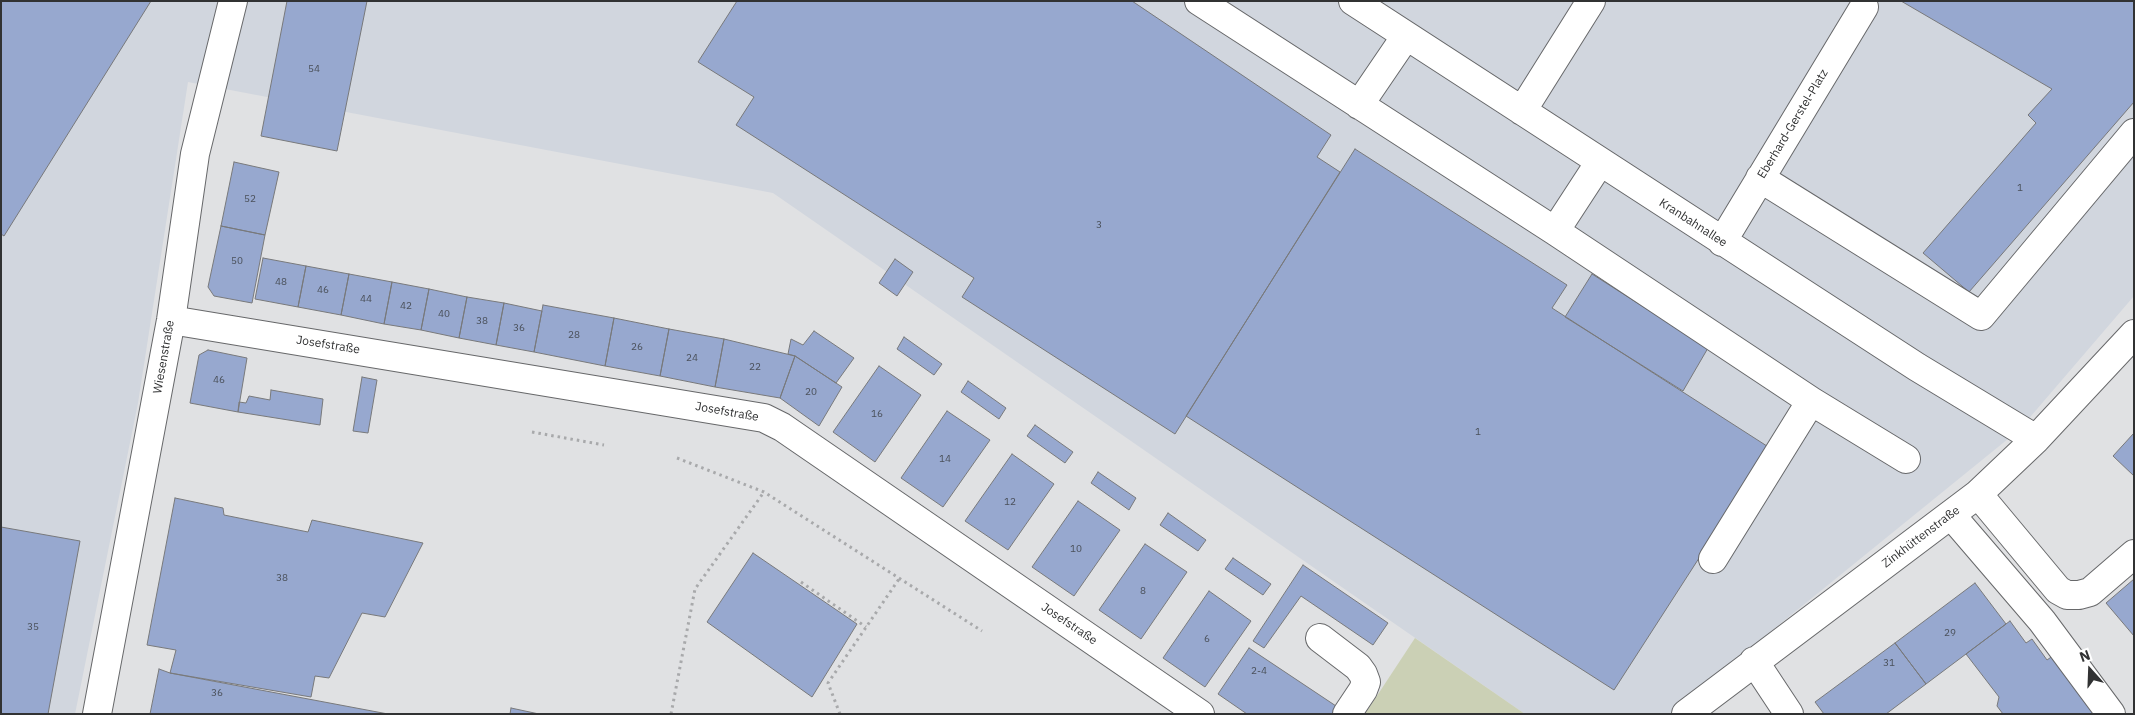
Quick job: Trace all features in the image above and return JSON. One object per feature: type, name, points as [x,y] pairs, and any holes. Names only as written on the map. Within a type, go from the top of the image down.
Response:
[{"type":"street","name":"Wiesenstraße","points":[[97,714],[170,320],[195,154],[233,1]]},
{"type":"street","points":[[1198,1],[1555,231],[1811,401],[1906,459]]},
{"type":"street","name":"Kranbahnallee","points":[[1353,1],[1722,242],[1917,367],[2036,439]]},
{"type":"street","points":[[1522,111],[1591,1]]},
{"type":"street","name":"Eberhard-Gerstel-Platz","points":[[1722,242],[1864,7]]},
{"type":"street","points":[[1359,105],[1406,36]]},
{"type":"street","points":[[1760,178],[1981,316],[2134,133]]},
{"type":"street","points":[[1555,231],[1600,162]]},
{"type":"street","name":"Josefstraße","points":[[170,320],[764,418],[790,433],[1200,714]]},
{"type":"street","name":"Zinkhüttenstraße","points":[[1686,714],[1978,494],[2036,439],[2134,334]]},
{"type":"street","points":[[1713,559],[1811,401]]},
{"type":"street","points":[[1978,494],[2058,590],[2067,595],[2079,596],[2090,592],[2134,554]]},
{"type":"street","points":[[1952,515],[2042,621],[2111,714]]},
{"type":"street","points":[[1320,638],[1358,666],[1366,682],[1363,690],[1347,714]]},
{"type":"street","points":[[1754,661],[1789,714]]},
{"type":"path","points":[[532,432],[604,445]]},
{"type":"path","points":[[677,458],[764,492],[982,631]]},
{"type":"path","points":[[671,714],[694,589],[764,492]]},
{"type":"path","points":[[840,714],[828,683],[899,579]]},
{"type":"path","points":[[801,582],[866,627]]},
{"type":"shaded area","points":[[1,1],[2134,1],[2134,296],[2019,430],[1669,714],[1525,714],[773,193],[188,82],[138,403],[75,714],[1,714]]},
{"type":"green space","points":[[1415,638],[1525,714],[1365,714]]},
{"type":"building","points":[[1,1],[151,1],[4,236],[1,234]]},
{"type":"building","points":[[287,1],[367,1],[337,151],[261,136]]},
{"type":"building","points":[[737,1],[1132,1],[1331,135],[1317,157],[1340,172],[1175,434],[962,297],[974,278],[736,125],[754,97],[698,62]]},
{"type":"building","points":[[1901,1],[2134,1],[2134,102],[1969,292],[1923,253],[2036,123],[2028,115],[2052,89]]},
{"type":"building","points":[[1355,149],[1567,285],[1552,308],[1770,448],[1614,690],[1186,416]]},
{"type":"building","points":[[234,162],[279,172],[265,235],[221,226]]},
{"type":"building","points":[[221,226],[265,235],[252,303],[214,296],[208,287]]},
{"type":"building","points":[[263,258],[306,266],[298,307],[255,299]]},
{"type":"building","points":[[895,259],[913,272],[897,296],[879,283]]},
{"type":"building","points":[[306,266],[349,274],[341,315],[298,307]]},
{"type":"building","points":[[349,274],[392,282],[384,324],[341,315]]},
{"type":"building","points":[[1592,274],[1708,348],[1683,391],[1565,317]]},
{"type":"building","points":[[392,282],[429,289],[421,330],[384,324]]},
{"type":"building","points":[[429,289],[467,297],[459,338],[421,330]]},
{"type":"building","points":[[467,297],[504,303],[496,345],[459,338]]},
{"type":"building","points":[[504,303],[542,311],[534,352],[496,345]]},
{"type":"building","points":[[543,305],[614,318],[605,366],[534,352]]},
{"type":"building","points":[[614,318],[669,329],[660,376],[605,366]]},
{"type":"building","points":[[669,329],[724,339],[715,387],[660,376]]},
{"type":"building","points":[[814,331],[854,358],[836,383],[795,356],[788,354],[791,339],[803,345]]},
{"type":"building","points":[[904,337],[942,364],[934,375],[897,349]]},
{"type":"building","points":[[724,339],[795,356],[780,398],[715,387]]},
{"type":"building","points":[[208,350],[247,358],[238,412],[190,403],[199,355]]},
{"type":"building","points":[[795,356],[842,387],[819,426],[780,398]]},
{"type":"building","points":[[879,366],[921,395],[875,462],[833,432]]},
{"type":"building","points":[[362,377],[377,380],[368,433],[353,431]]},
{"type":"building","points":[[968,381],[1006,408],[999,419],[961,392]]},
{"type":"building","points":[[271,390],[323,399],[320,425],[238,412],[239,402],[246,403],[249,396],[270,400]]},
{"type":"building","points":[[947,411],[990,440],[943,507],[901,478]]},
{"type":"building","points":[[1035,425],[1073,452],[1065,463],[1027,436]]},
{"type":"building","points":[[2134,433],[2134,476],[2113,456]]},
{"type":"building","points":[[1012,454],[1054,484],[1008,550],[965,521]]},
{"type":"building","points":[[1098,472],[1136,498],[1129,510],[1091,483]]},
{"type":"building","points":[[175,498],[223,508],[224,515],[308,532],[312,520],[423,543],[385,617],[362,613],[329,678],[315,676],[311,697],[170,673],[176,650],[147,645]]},
{"type":"building","points":[[1078,501],[1120,530],[1074,596],[1032,567]]},
{"type":"building","points":[[1168,513],[1206,540],[1198,551],[1160,525]]},
{"type":"building","points":[[1,527],[80,541],[48,714],[1,714]]},
{"type":"building","points":[[1145,544],[1187,572],[1141,639],[1099,610]]},
{"type":"building","points":[[753,553],[857,624],[812,697],[707,622]]},
{"type":"building","points":[[1233,558],[1271,584],[1263,595],[1225,569]]},
{"type":"building","points":[[1303,565],[1388,623],[1373,645],[1301,596],[1264,648],[1253,641]]},
{"type":"building","points":[[2134,579],[2134,636],[2106,603]]},
{"type":"building","points":[[1975,583],[2006,624],[1926,684],[1895,643]]},
{"type":"building","points":[[1209,591],[1251,621],[1205,687],[1163,658]]},
{"type":"building","points":[[2010,621],[2026,643],[2032,639],[2047,660],[2054,655],[2098,714],[2003,714],[1997,706],[1999,697],[1966,654]]},
{"type":"building","points":[[1895,643],[1926,684],[1886,714],[1824,714],[1815,702]]},
{"type":"building","points":[[1249,648],[1339,708],[1335,714],[1247,714],[1218,694]]},
{"type":"building","points":[[159,669],[170,673],[388,714],[150,714]]},
{"type":"building","points":[[511,708],[539,714],[510,714]]}]
